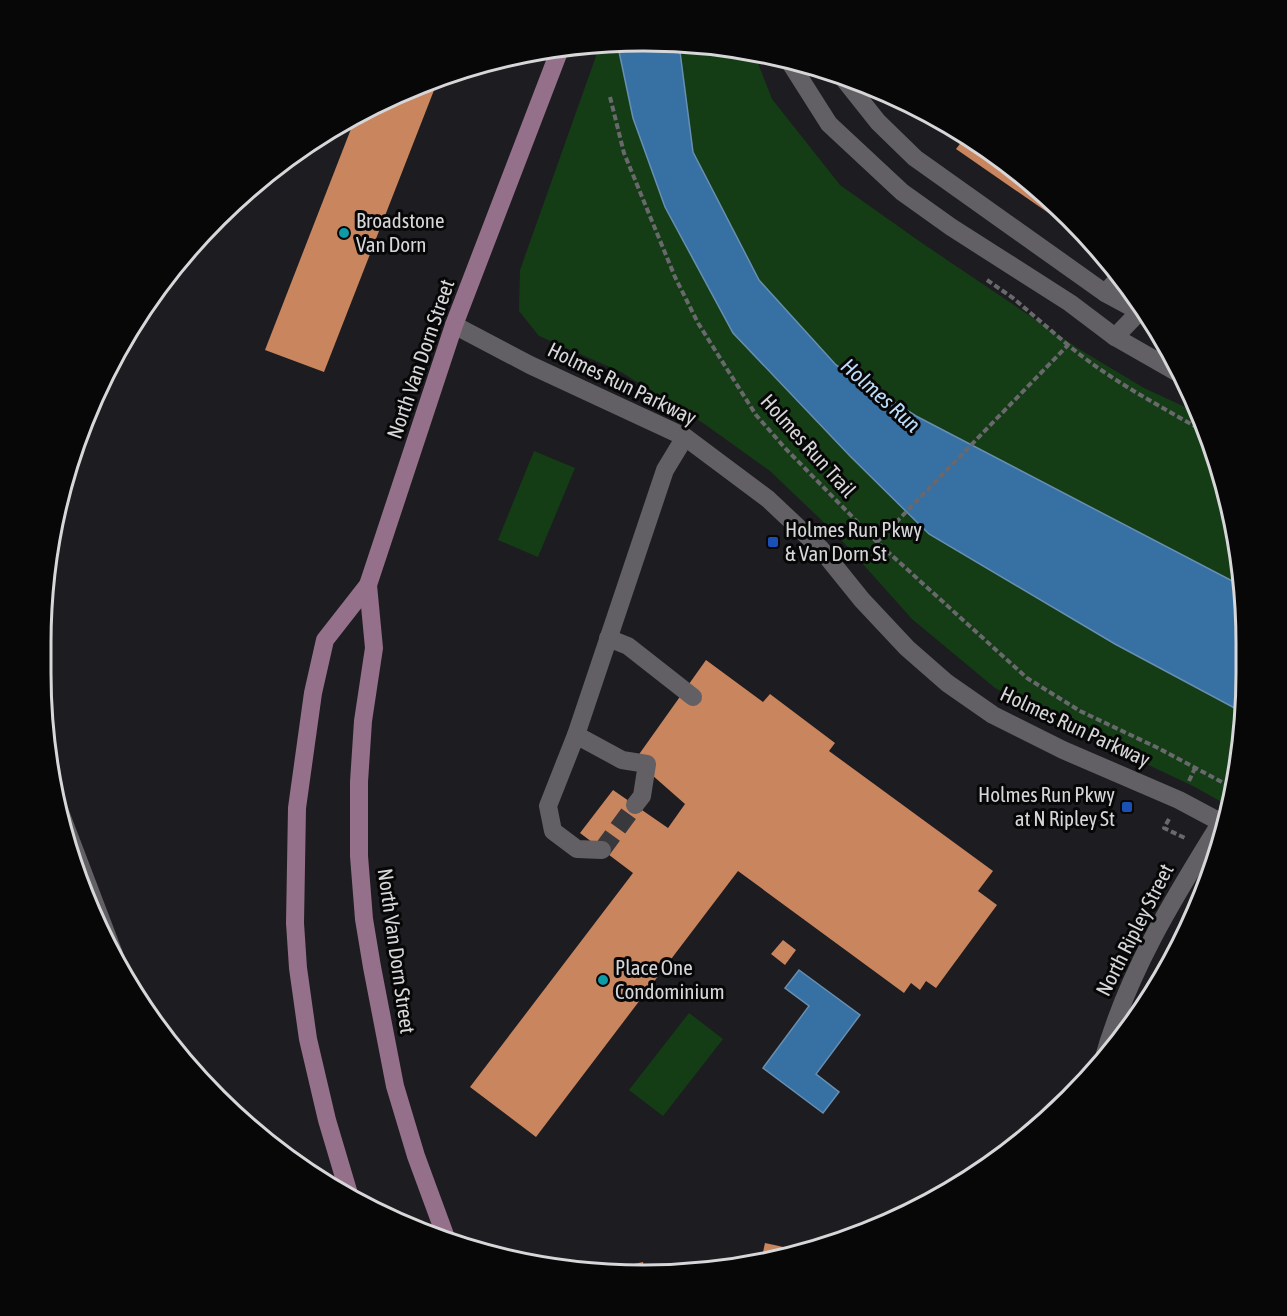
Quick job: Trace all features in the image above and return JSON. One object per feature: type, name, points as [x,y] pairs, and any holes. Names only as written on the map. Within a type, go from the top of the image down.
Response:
[{"type":"main road","name":"North Van Dorn Street","points":[[347,1186],[327,1120],[308,1039],[296,945],[295,865],[298,798],[313,693],[325,640],[368,585],[454,325],[557,57]]},
{"type":"main road","name":"North Van Dorn Street","points":[[368,585],[374,648],[363,721],[359,782],[359,856],[364,919],[395,1086],[416,1156],[443,1230]]},
{"type":"street","points":[[795,71],[829,124],[902,192],[951,227],[1070,303],[1115,338],[1168,367]]},
{"type":"street","points":[[852,89],[878,122],[915,158],[1105,293],[1130,306]]},
{"type":"street","points":[[1105,293],[1114,283]]},
{"type":"street","points":[[1115,338],[1137,316]]},
{"type":"street","name":"Holmes Run Parkway","points":[[454,325],[530,365],[685,437],[768,499],[820,548],[862,600],[907,648],[947,683],[1003,720],[1063,750],[1179,800],[1217,820]]},
{"type":"street","points":[[602,850],[577,849],[553,831],[548,806],[576,735],[665,470],[685,437]]},
{"type":"street","points":[[608,638],[628,646],[693,697]]},
{"type":"street","points":[[576,735],[622,760],[647,765],[642,796],[635,805]]},
{"type":"street","name":"North Ripley Street","points":[[1110,1038],[1120,1005],[1136,969],[1160,924],[1211,842]]},
{"type":"path","name":"Holmes Run Trail","points":[[610,97],[624,153],[675,277],[698,323],[756,415],[821,486],[877,542],[1027,678],[1080,711],[1158,748],[1226,784]]},
{"type":"path","points":[[877,542],[1068,345],[1089,363],[1195,426]]},
{"type":"green space","points":[[619,52],[633,118],[665,207],[733,333],[850,456],[930,534],[1115,644],[1235,708],[1231,750],[1222,802],[995,688],[912,619],[836,534],[770,471],[703,423],[621,372],[539,336],[519,311],[520,270],[597,53]]},
{"type":"green space","points":[[680,52],[757,62],[772,99],[840,185],[1079,349],[1144,388],[1187,408],[1205,453],[1216,490],[1225,528],[1233,581],[916,416],[836,365],[759,280],[693,152]]},
{"type":"green space","points":[[534,451],[575,468],[538,557],[498,540]]},
{"type":"green space","points":[[689,1013],[723,1039],[663,1116],[629,1090]]},
{"type":"water","name":"Holmes Run","points":[[619,52],[680,52],[693,152],[759,280],[836,365],[916,416],[1233,581],[1236,644],[1235,708],[1115,644],[929,534],[850,456],[733,333],[665,207],[633,118]]},
{"type":"water","points":[[799,970],[860,1015],[816,1074],[839,1092],[823,1113],[763,1068],[809,1006],[785,988]]},
{"type":"building","name":"Broadstone Van Dorn","points":[[434,89],[324,372],[265,350],[351,128]]},
{"type":"building","points":[[961,143],[973,151],[1004,173],[1052,216],[956,149]]},
{"type":"building","points":[[706,660],[763,702],[770,694],[835,743],[829,751],[993,871],[978,891],[997,905],[936,988],[926,981],[920,990],[911,983],[904,993],[738,871],[536,1137],[470,1087],[633,873],[580,833],[613,790],[668,828],[685,804],[635,760]]},
{"type":"building","points":[[783,940],[796,950],[785,965],[771,954]]},
{"type":"building","points":[[765,1243],[786,1248],[763,1253]]},
{"type":"tunnel","points":[[602,850],[635,805]]},
{"type":"place","name":"Broadstone Van Dorn","points":[[344,233]]},
{"type":"place","name":"Holmes Run Pkwy & Van Dorn St","points":[[773,542]]},
{"type":"place","name":"Holmes Run Pkwy at N Ripley St","points":[[1127,807]]},
{"type":"place","name":"Place One Condominium","points":[[603,980]]}]
